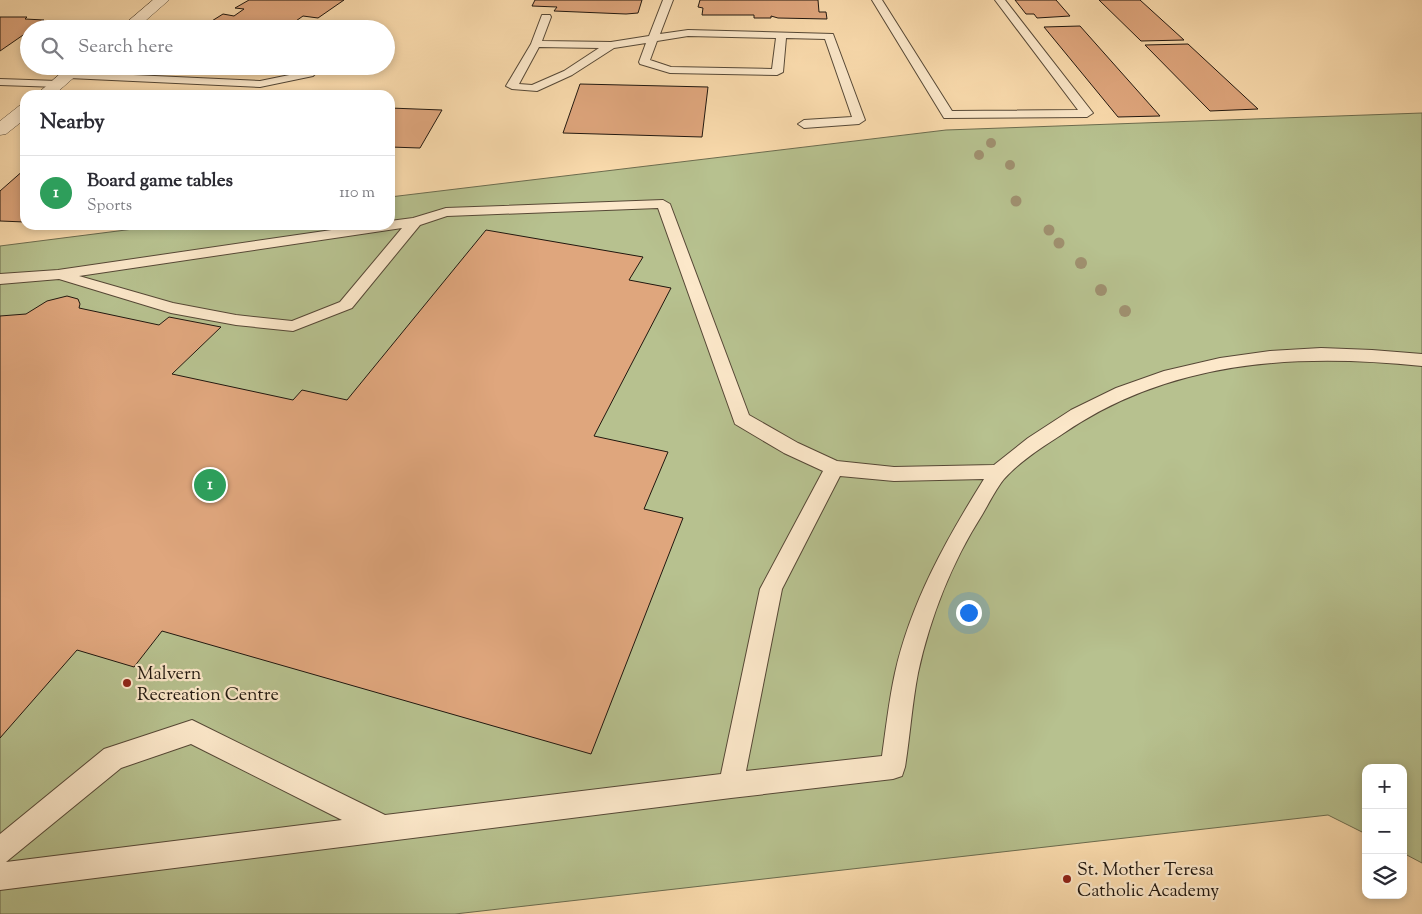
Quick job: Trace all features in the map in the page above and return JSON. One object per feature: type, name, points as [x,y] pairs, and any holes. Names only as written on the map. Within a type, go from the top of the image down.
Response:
[{"type":"street","points":[[137,20],[162,0]]},
{"type":"street","points":[[50,90],[69,75]]},
{"type":"street","points":[[0,130],[20,114]]},
{"type":"lane","points":[[668,0],[644,62],[670,70],[777,72],[781,36]]},
{"type":"lane","points":[[877,0],[948,115],[1086,113],[1000,0]]},
{"type":"lane","points":[[546,17],[536,44],[512,86],[533,88],[568,73],[611,45]]},
{"type":"lane","points":[[536,44],[611,45],[688,33],[829,36],[860,120],[804,124]]},
{"type":"lane","points":[[0,82],[69,75],[260,84],[303,75]]},
{"type":"lane","points":[[395,225],[416,222],[446,212],[663,204],[741,419],[791,448],[834,468],[894,474],[1000,472]]},
{"type":"lane","points":[[58,275],[171,308],[236,320],[293,326],[346,304],[416,222]]},
{"type":"lane","points":[[0,279],[58,275],[362,230]]},
{"type":"lane","points":[[0,876],[731,785],[893,767],[907,672],[933,590],[967,521],[1000,472],[1062,422],[1131,389],[1195,368],[1266,356],[1335,353],[1422,360]]},
{"type":"lane","points":[[731,785],[771,589],[834,468]]},
{"type":"lane","points":[[0,851],[113,758],[192,732],[384,828]]},
{"type":"green space","points":[[1422,113],[1422,863],[1407,855],[1407,764],[1362,764],[1362,832],[1328,815],[455,914],[0,914],[0,246],[126,230],[395,230],[395,196],[946,130]]},
{"type":"building","points":[[249,0],[344,0],[318,18],[303,16],[297,20],[213,20],[223,14],[234,16],[244,9],[235,8]]},
{"type":"building","points":[[535,0],[642,0],[638,13],[626,14],[554,11],[557,7],[532,6]]},
{"type":"building","points":[[700,0],[818,0],[819,12],[826,12],[827,19],[778,18],[771,16],[771,18],[754,18],[754,15],[702,15],[703,8],[698,7]]},
{"type":"building","points":[[1015,0],[1056,0],[1070,16],[1037,18],[1034,14],[1026,14]]},
{"type":"building","points":[[1099,0],[1140,0],[1184,40],[1141,41]]},
{"type":"building","points":[[0,17],[27,17],[25,19],[44,20],[20,20],[20,37],[0,51]]},
{"type":"building","points":[[1080,26],[1160,116],[1118,117],[1044,27]]},
{"type":"building","points":[[1188,44],[1258,109],[1210,111],[1145,45]]},
{"type":"building","points":[[580,84],[708,87],[702,137],[563,133]]},
{"type":"building","points":[[395,108],[442,110],[420,148],[395,147]]},
{"type":"building","points":[[20,173],[20,222],[0,221],[0,191]]},
{"type":"building","name":"Malvern Recreation Centre","points":[[486,230],[643,257],[629,280],[671,288],[594,436],[668,452],[644,509],[683,518],[591,754],[162,631],[134,667],[77,650],[0,738],[0,316],[26,314],[47,301],[67,296],[78,299],[79,308],[159,325],[169,317],[221,327],[172,374],[293,400],[302,390],[347,400]]},
{"type":"place","name":"Board game tables","points":[[210,485]]},
{"type":"place","name":"Malvern Recreation Centre","points":[[127,683]]},
{"type":"place","name":"St. Mother Teresa Catholic Academy","points":[[1067,879]]}]
